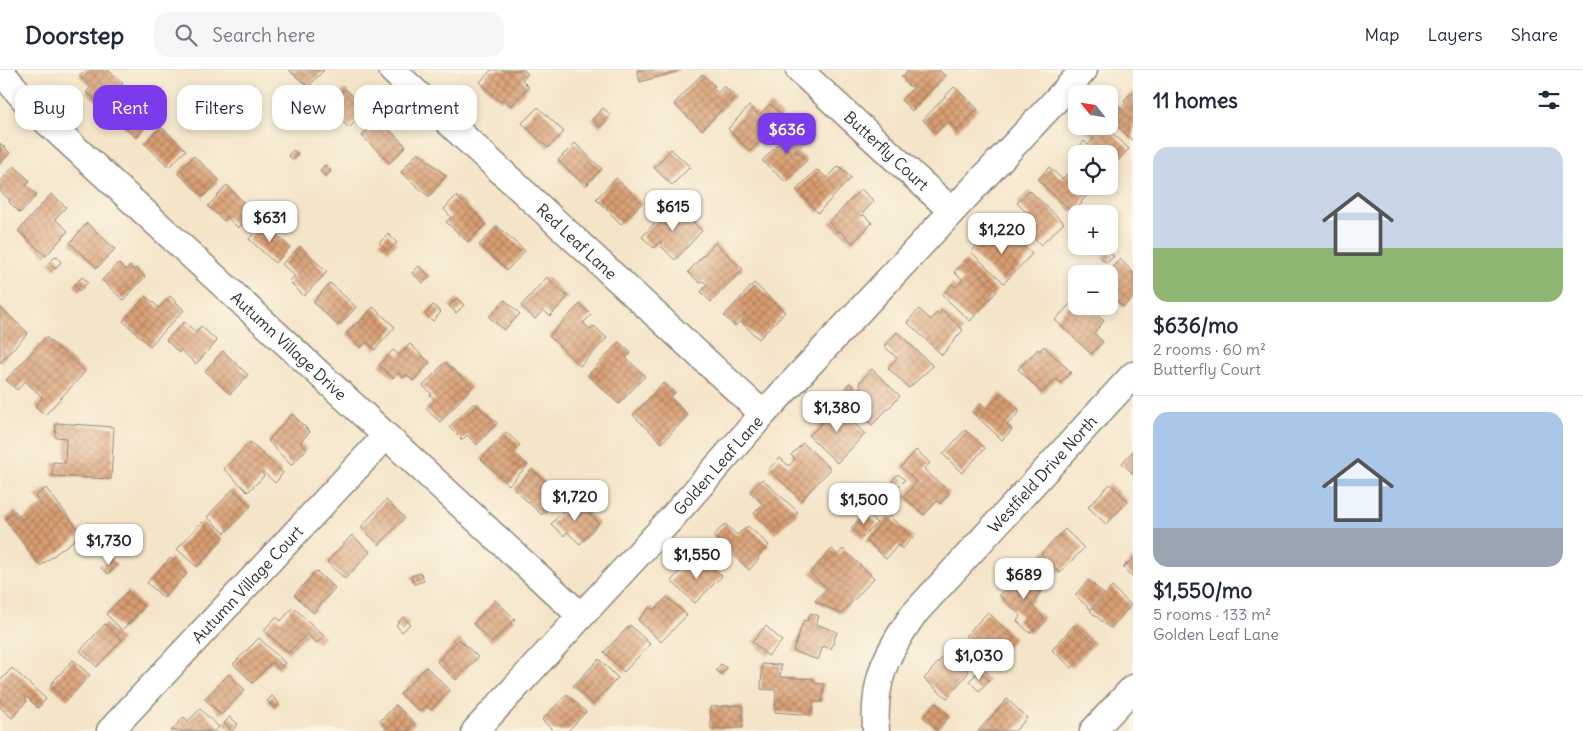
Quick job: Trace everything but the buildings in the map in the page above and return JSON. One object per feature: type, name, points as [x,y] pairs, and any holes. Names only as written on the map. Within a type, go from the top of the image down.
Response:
[{"type":"street","name":"Red Leaf Lane","points":[[392,70],[763,414]]},
{"type":"street","name":"Butterfly Court","points":[[799,70],[952,211]]},
{"type":"street","name":"Golden Leaf Lane","points":[[475,731],[669,521],[763,414],[1084,70]]},
{"type":"street","name":"Autumn Village Drive","points":[[0,71],[32,108],[581,616]]},
{"type":"street","name":"Westfield Drive North","points":[[876,731],[878,683],[897,639],[913,615],[1133,376]]},
{"type":"street","name":"Autumn Village Court","points":[[110,731],[386,436]]},
{"type":"street","points":[[1093,731],[1133,688]]}]
